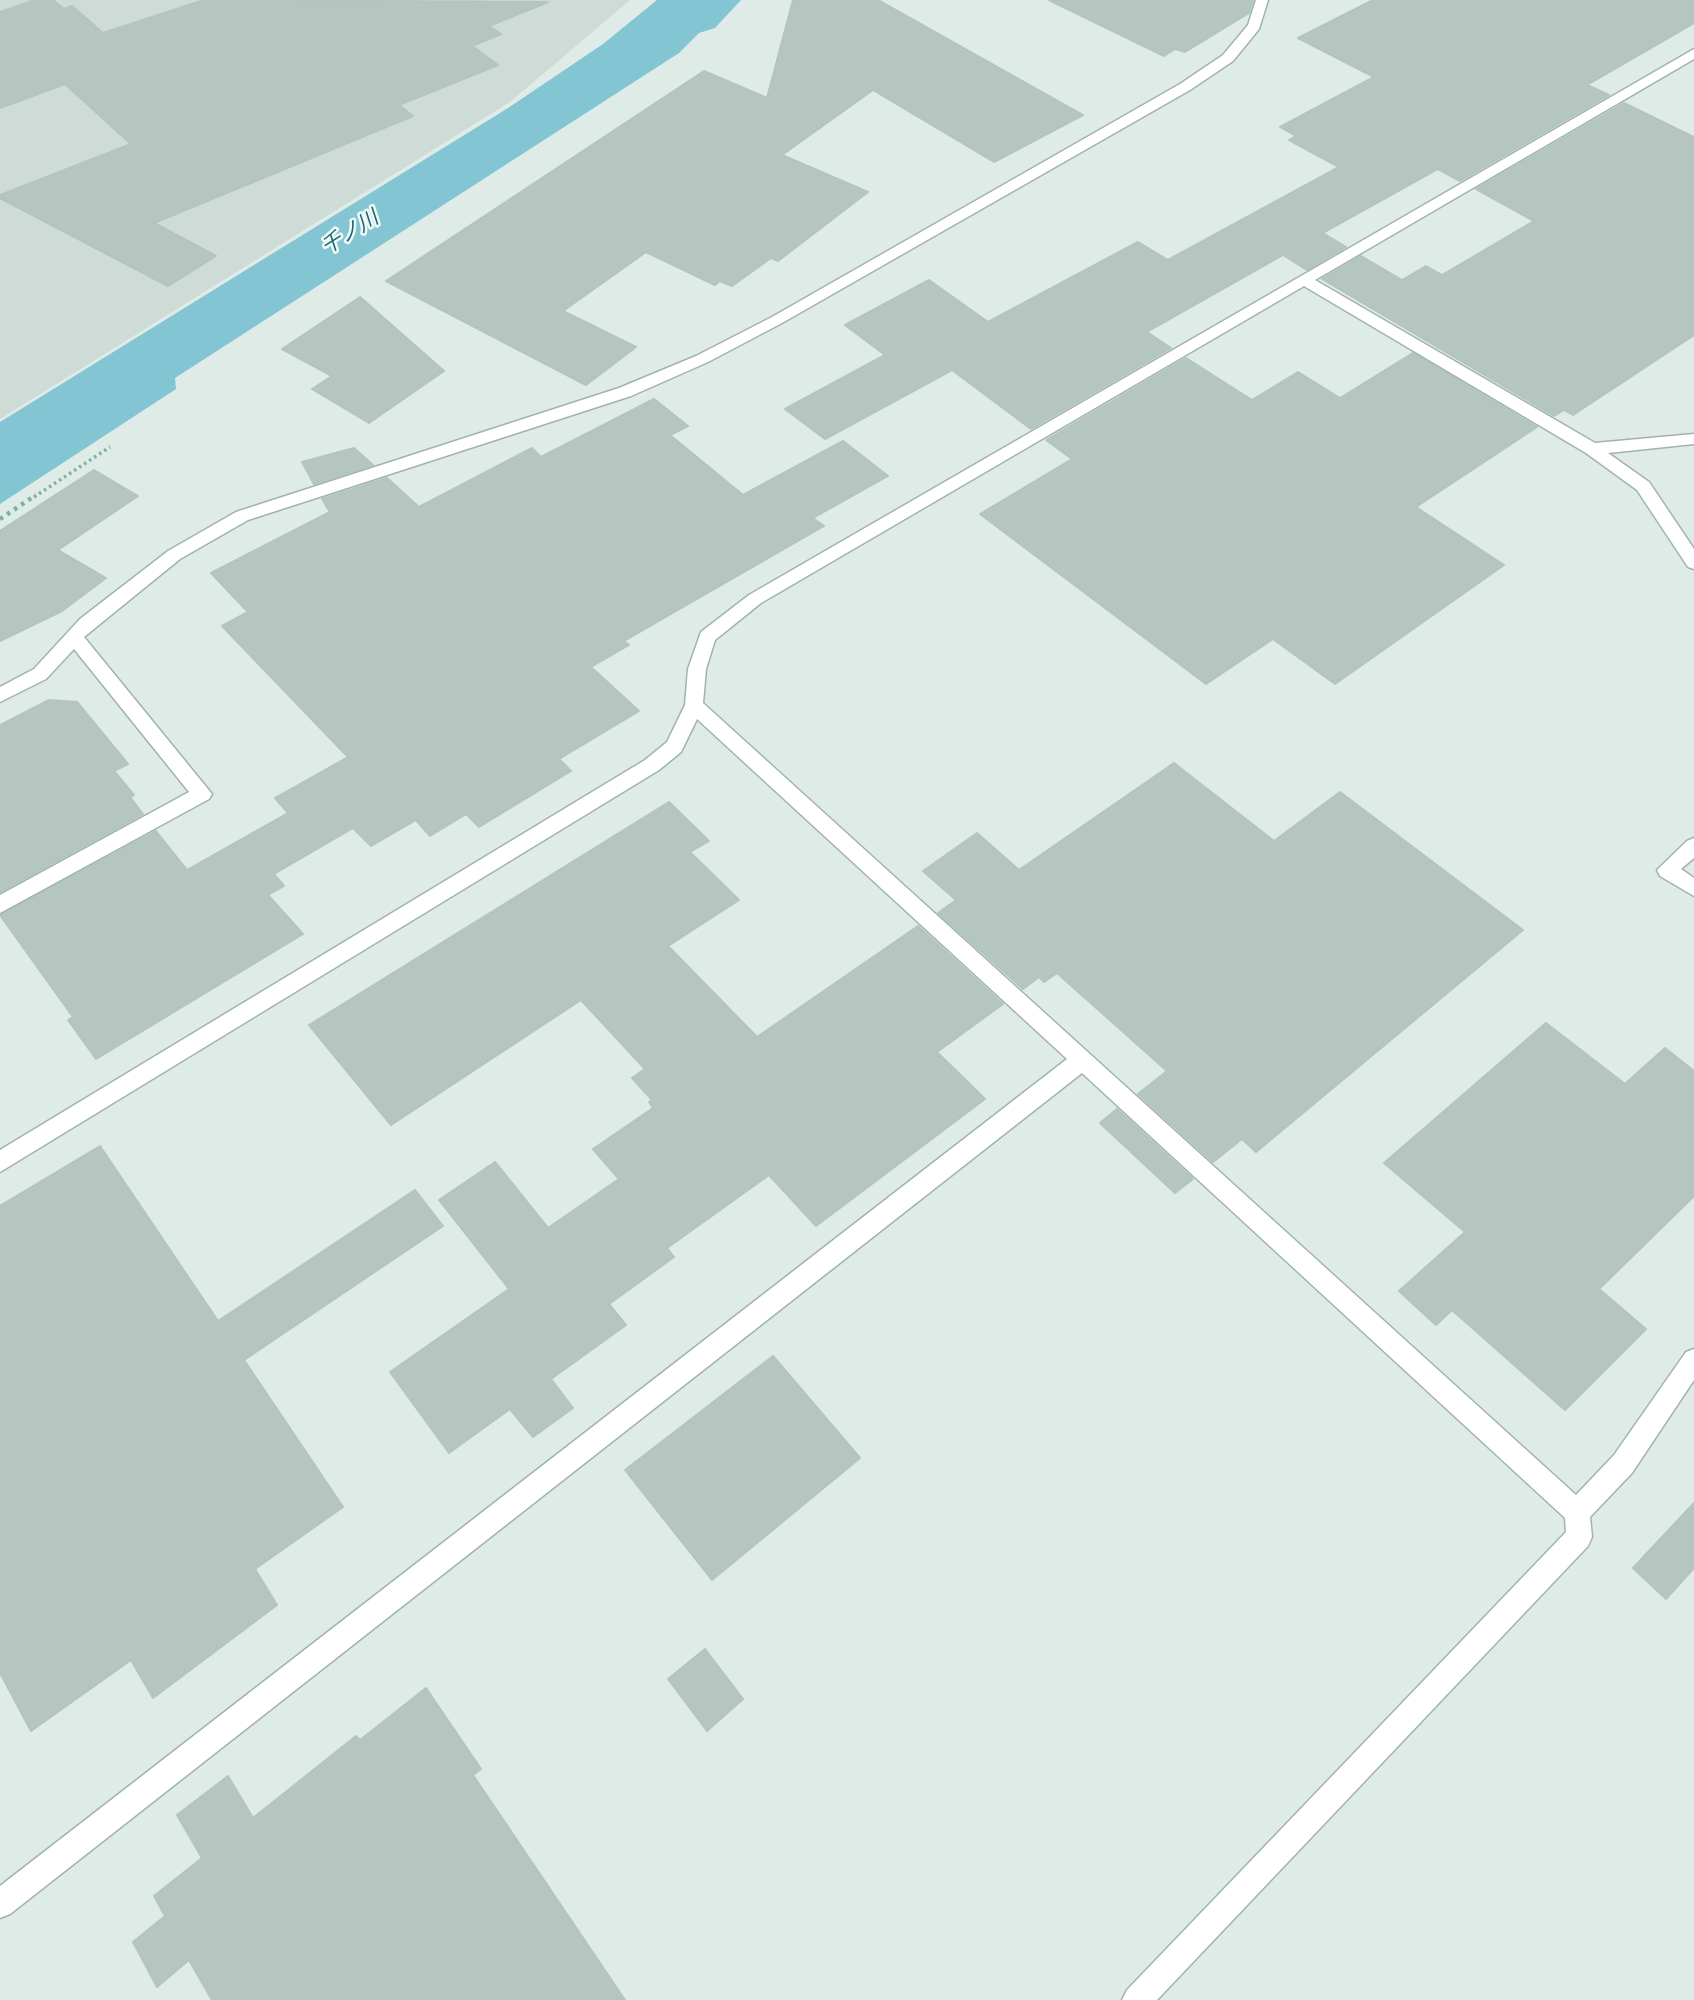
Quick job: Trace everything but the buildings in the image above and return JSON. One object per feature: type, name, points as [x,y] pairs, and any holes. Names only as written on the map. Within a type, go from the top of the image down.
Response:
[{"type":"street","points":[[0,695],[40,674],[86,624],[174,555],[208,533],[242,516],[625,392],[702,359],[777,320],[1185,88],[1228,58],[1254,26],[1262,0]]},
{"type":"street","points":[[0,1162],[652,765],[674,747],[694,705],[697,669],[707,637],[755,599],[1694,54]]},
{"type":"street","points":[[1305,280],[1592,449],[1643,486],[1694,563]]},
{"type":"street","points":[[1592,449],[1694,439]]},
{"type":"street","points":[[0,905],[202,794],[74,637]]},
{"type":"street","points":[[694,705],[1577,1512],[1579,1537],[1137,2000]]},
{"type":"street","points":[[1694,846],[1667,870],[1694,888]]},
{"type":"street","points":[[0,1904],[1082,1060]]},
{"type":"street","points":[[1577,1512],[1623,1464],[1694,1360]]},
{"type":"path","points":[[0,519],[110,447]]},
{"type":"shaded area","points":[[0,0],[630,0],[510,102],[0,419]]},
{"type":"water","name":"千ノ川","points":[[657,0],[741,0],[715,28],[699,33],[679,53],[175,378],[176,389],[0,504],[0,422],[508,108],[603,44]]}]
